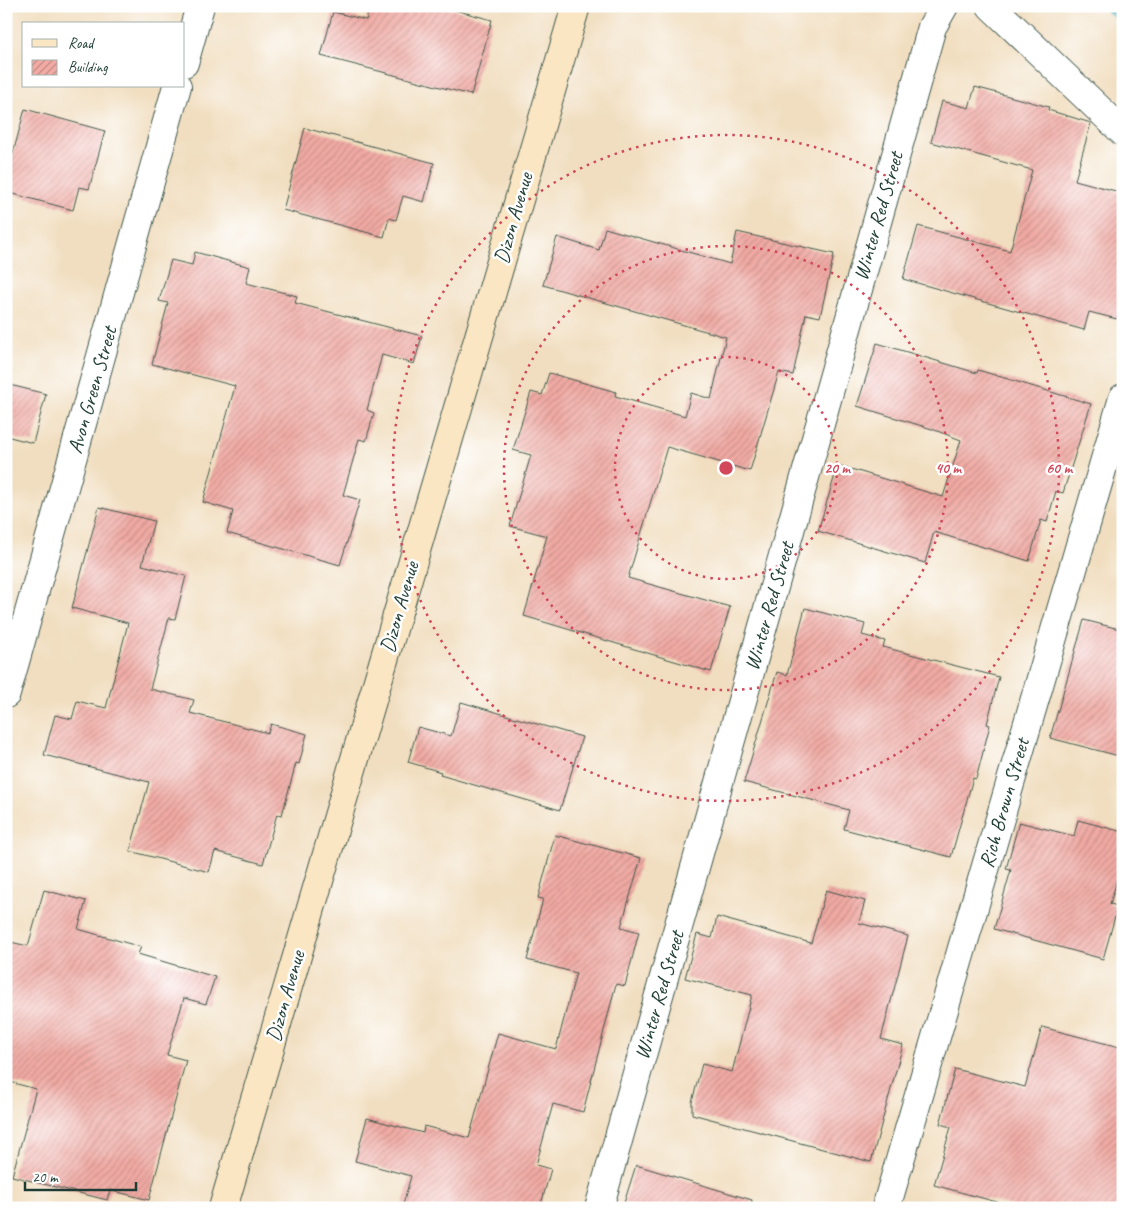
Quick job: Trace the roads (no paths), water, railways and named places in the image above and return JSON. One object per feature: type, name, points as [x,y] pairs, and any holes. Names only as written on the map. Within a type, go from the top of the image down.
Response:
[{"type":"street","points":[[185,59],[200,6]]},
{"type":"street","name":"Dizon Avenue","points":[[223,1208],[576,6]]},
{"type":"street","name":"Winter Red Street","points":[[599,1208],[932,27],[944,6]]},
{"type":"street","points":[[992,6],[1123,132]]},
{"type":"street","name":"Avon Green Street","points":[[6,694],[176,88]]},
{"type":"street","name":"Rich Brown Street","points":[[886,1208],[1123,398]]},
{"type":"waterway","points":[[1108,6],[1123,18]]}]
